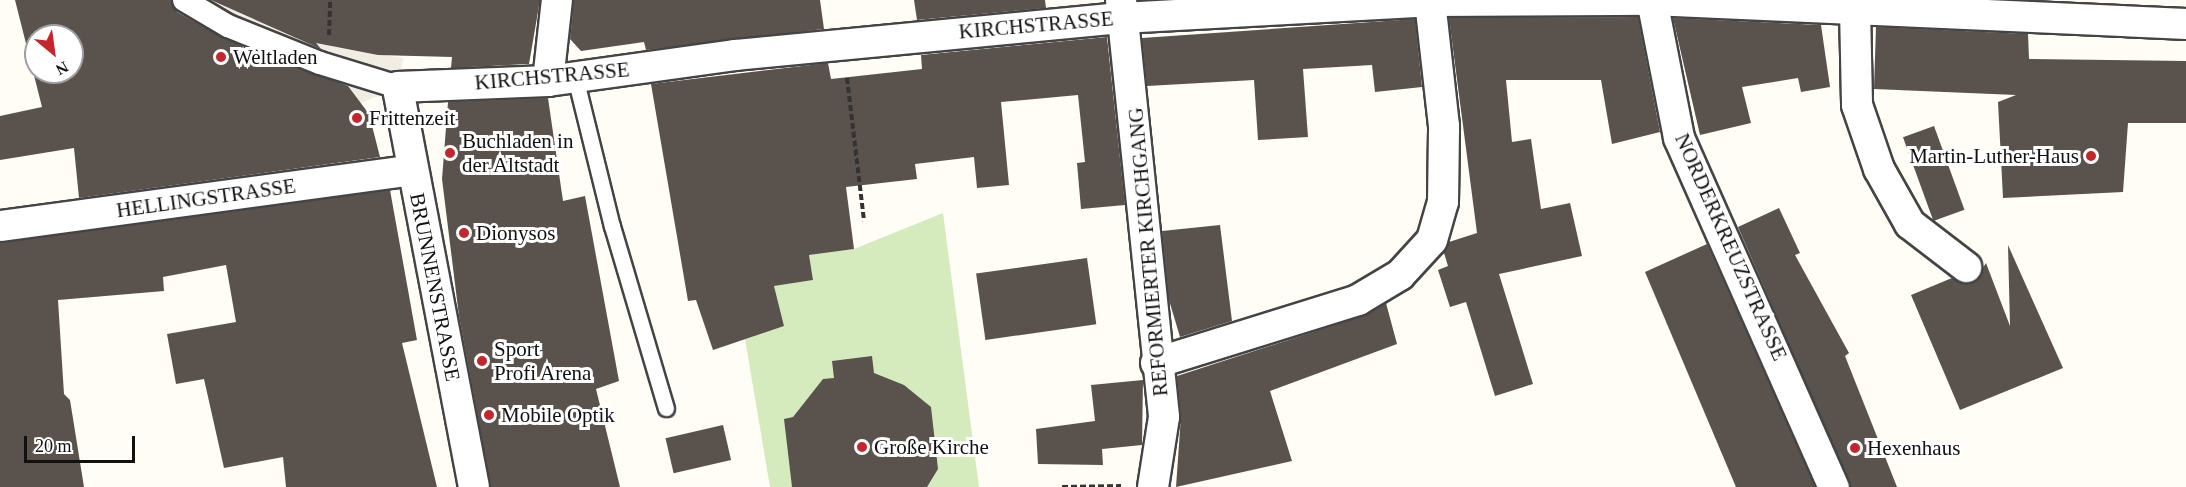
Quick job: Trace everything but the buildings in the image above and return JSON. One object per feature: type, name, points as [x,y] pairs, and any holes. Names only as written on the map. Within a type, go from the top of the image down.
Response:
[{"type":"street","points":[[184,0],[289,50],[398,87]]},
{"type":"street","points":[[557,0],[562,79]]},
{"type":"street","name":"KIRCHSTRASSE","points":[[398,87],[562,79],[1121,9],[1416,1],[1652,0],[1855,8],[2020,8],[2186,24]]},
{"type":"street","name":"NORDERKREUZSTRASSE","points":[[1652,0],[1679,138],[1834,487]]},
{"type":"street","points":[[1156,363],[1358,300],[1400,275],[1432,240],[1443,202],[1444,126],[1416,1]]},
{"type":"street","points":[[1855,8],[1857,105],[1879,168],[1910,224],[1966,267]]},
{"type":"street","name":"REFORMIERTER KIRCHGANG","points":[[1121,9],[1131,64],[1156,363],[1164,417],[1153,487]]},
{"type":"street","name":"BRUNNENSTRASSE","points":[[398,87],[474,487]]},
{"type":"street","name":"HELLINGSTRASSE","points":[[0,226],[412,170]]},
{"type":"lane","points":[[562,79],[666,408]]},
{"type":"path","points":[[843,43],[864,221]]},
{"type":"path","points":[[1062,487],[1125,486]]},
{"type":"green space","points":[[943,213],[979,487],[770,487],[745,339],[784,326],[774,286],[813,280],[809,255],[854,249]]},
{"type":"shaded area","points":[[142,0],[222,0],[334,47],[403,58],[398,87],[361,103]]},
{"type":"place","name":"Weltladen","points":[[221,57]]},
{"type":"place","name":"Frittenzeit","points":[[357,118]]},
{"type":"place","name":"Buchladen in der Altstadt","points":[[450,153]]},
{"type":"place","name":"Martin-Luther-Haus","points":[[2091,156]]},
{"type":"place","name":"Dionysos","points":[[464,233]]},
{"type":"place","name":"Sport Profi Arena","points":[[482,361]]},
{"type":"place","name":"Mobile Optik","points":[[489,415]]},
{"type":"place","name":"Große Kirche","points":[[862,447]]},
{"type":"place","name":"Hexenhaus","points":[[1855,448]]}]
